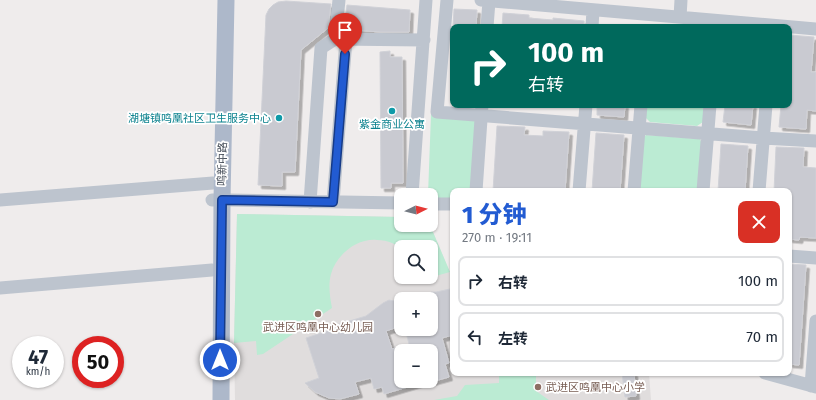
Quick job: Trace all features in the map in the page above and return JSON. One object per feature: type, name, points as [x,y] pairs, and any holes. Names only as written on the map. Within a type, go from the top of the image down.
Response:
[{"type":"main road","name":"鸣新中路","points":[[215,0],[213,183],[217,200],[221,400]]},
{"type":"main road","name":"鸣新中路","points":[[211,400],[212,270],[217,200],[226,0]]},
{"type":"lane","points":[[333,202],[340,39],[339,0]]},
{"type":"lane","points":[[413,188],[426,0]]},
{"type":"lane","points":[[447,0],[437,112],[482,110],[584,123],[816,141]]},
{"type":"lane","points":[[487,24],[485,0],[593,10],[648,21],[680,17],[716,24]]},
{"type":"lane","points":[[680,17],[681,0]]},
{"type":"lane","points":[[592,24],[593,10]]},
{"type":"lane","points":[[792,27],[816,29]]},
{"type":"lane","points":[[310,202],[321,48],[340,39],[424,40]]},
{"type":"lane","points":[[579,188],[586,108]]},
{"type":"lane","points":[[634,188],[641,108]]},
{"type":"lane","points":[[703,188],[710,108]]},
{"type":"lane","points":[[759,188],[766,108]]},
{"type":"lane","points":[[476,188],[482,110]]},
{"type":"lane","points":[[0,200],[213,183]]},
{"type":"lane","points":[[217,200],[394,203]]},
{"type":"lane","points":[[438,204],[450,204]]},
{"type":"lane","points":[[792,256],[816,258]]},
{"type":"lane","points":[[0,288],[212,270]]},
{"type":"lane","points":[[777,376],[814,386],[816,321]]},
{"type":"shaded area","name":"武进区鸣凰中心幼儿园","points":[[237,214],[394,217],[394,232],[433,232],[436,240],[394,240],[394,284],[438,284],[438,244],[450,273],[450,376],[649,376],[651,400],[235,400],[234,343]]},
{"type":"green space","points":[[646,108],[704,108],[703,122],[697,126],[650,122],[645,117]]},
{"type":"green space","points":[[431,114],[479,117],[475,188],[450,188],[450,202],[438,201],[438,188],[428,188]]},
{"type":"green space","points":[[646,135],[700,139],[702,144],[699,188],[640,188],[643,138]]},
{"type":"green space","points":[[237,214],[394,217],[394,232],[433,232],[436,240],[394,240],[394,244],[381,240],[369,240],[355,245],[342,254],[337,260],[331,274],[330,295],[332,308],[263,354],[257,355],[256,341],[234,343]]},
{"type":"green space","points":[[438,244],[450,272],[438,275]]},
{"type":"green space","points":[[499,376],[536,376],[536,391],[549,400],[434,400],[457,396],[465,385],[499,383]]},
{"type":"building","points":[[286,1],[331,4],[328,28],[301,50],[295,172],[282,172],[282,186],[258,185],[266,15],[273,5],[278,2]]},
{"type":"building","points":[[347,5],[410,10],[409,32],[380,32],[344,29]]},
{"type":"building","points":[[454,9],[477,10],[476,24],[453,24]]},
{"type":"building","points":[[503,13],[529,15],[529,18],[553,20],[553,18],[584,21],[584,24],[502,24]]},
{"type":"building","points":[[792,35],[814,37],[811,72],[816,72],[816,111],[807,110],[806,129],[779,127],[781,108],[792,108]]},
{"type":"building","name":"紫金商业公寓","points":[[390,51],[390,57],[402,57],[403,183],[391,183],[391,188],[381,188],[380,52]]},
{"type":"building","points":[[597,108],[625,108],[624,117],[597,115]]},
{"type":"building","points":[[725,108],[753,108],[751,125],[723,122]]},
{"type":"building","points":[[497,126],[525,127],[524,135],[543,136],[543,131],[569,132],[565,188],[493,188]]},
{"type":"building","points":[[596,133],[624,135],[620,188],[592,188]]},
{"type":"building","points":[[721,144],[748,146],[745,188],[718,188]]},
{"type":"building","points":[[776,147],[804,148],[803,167],[816,168],[816,238],[800,237],[799,240],[792,239],[792,188],[774,188]]},
{"type":"building","points":[[792,264],[806,265],[799,365],[792,364]]},
{"type":"building","points":[[450,289],[450,336],[442,338],[449,363],[445,364],[449,377],[438,380],[438,344],[409,344],[407,336],[438,336],[438,292],[436,292]]},
{"type":"building","points":[[389,300],[394,301],[394,328],[386,331],[392,349],[394,348],[394,388],[404,388],[384,394],[382,387],[374,389],[371,378],[355,382],[359,394],[340,399],[329,398],[315,392],[305,383],[319,378],[306,338],[336,328],[336,325],[366,316]]},
{"type":"building","points":[[622,376],[634,376],[636,396],[625,397]]},
{"type":"place","name":"紫金商业公寓","points":[[392,111]]},
{"type":"place","name":"湖塘镇鸣凰社区卫生服务中心","points":[[279,118]]},
{"type":"place","name":"武进区鸣凰中心幼儿园","points":[[318,314]]},
{"type":"place","name":"武进区鸣凰中心小学","points":[[538,387]]},
{"type":"route","points":[[220,360],[222,200],[333,202],[345,54]]}]
